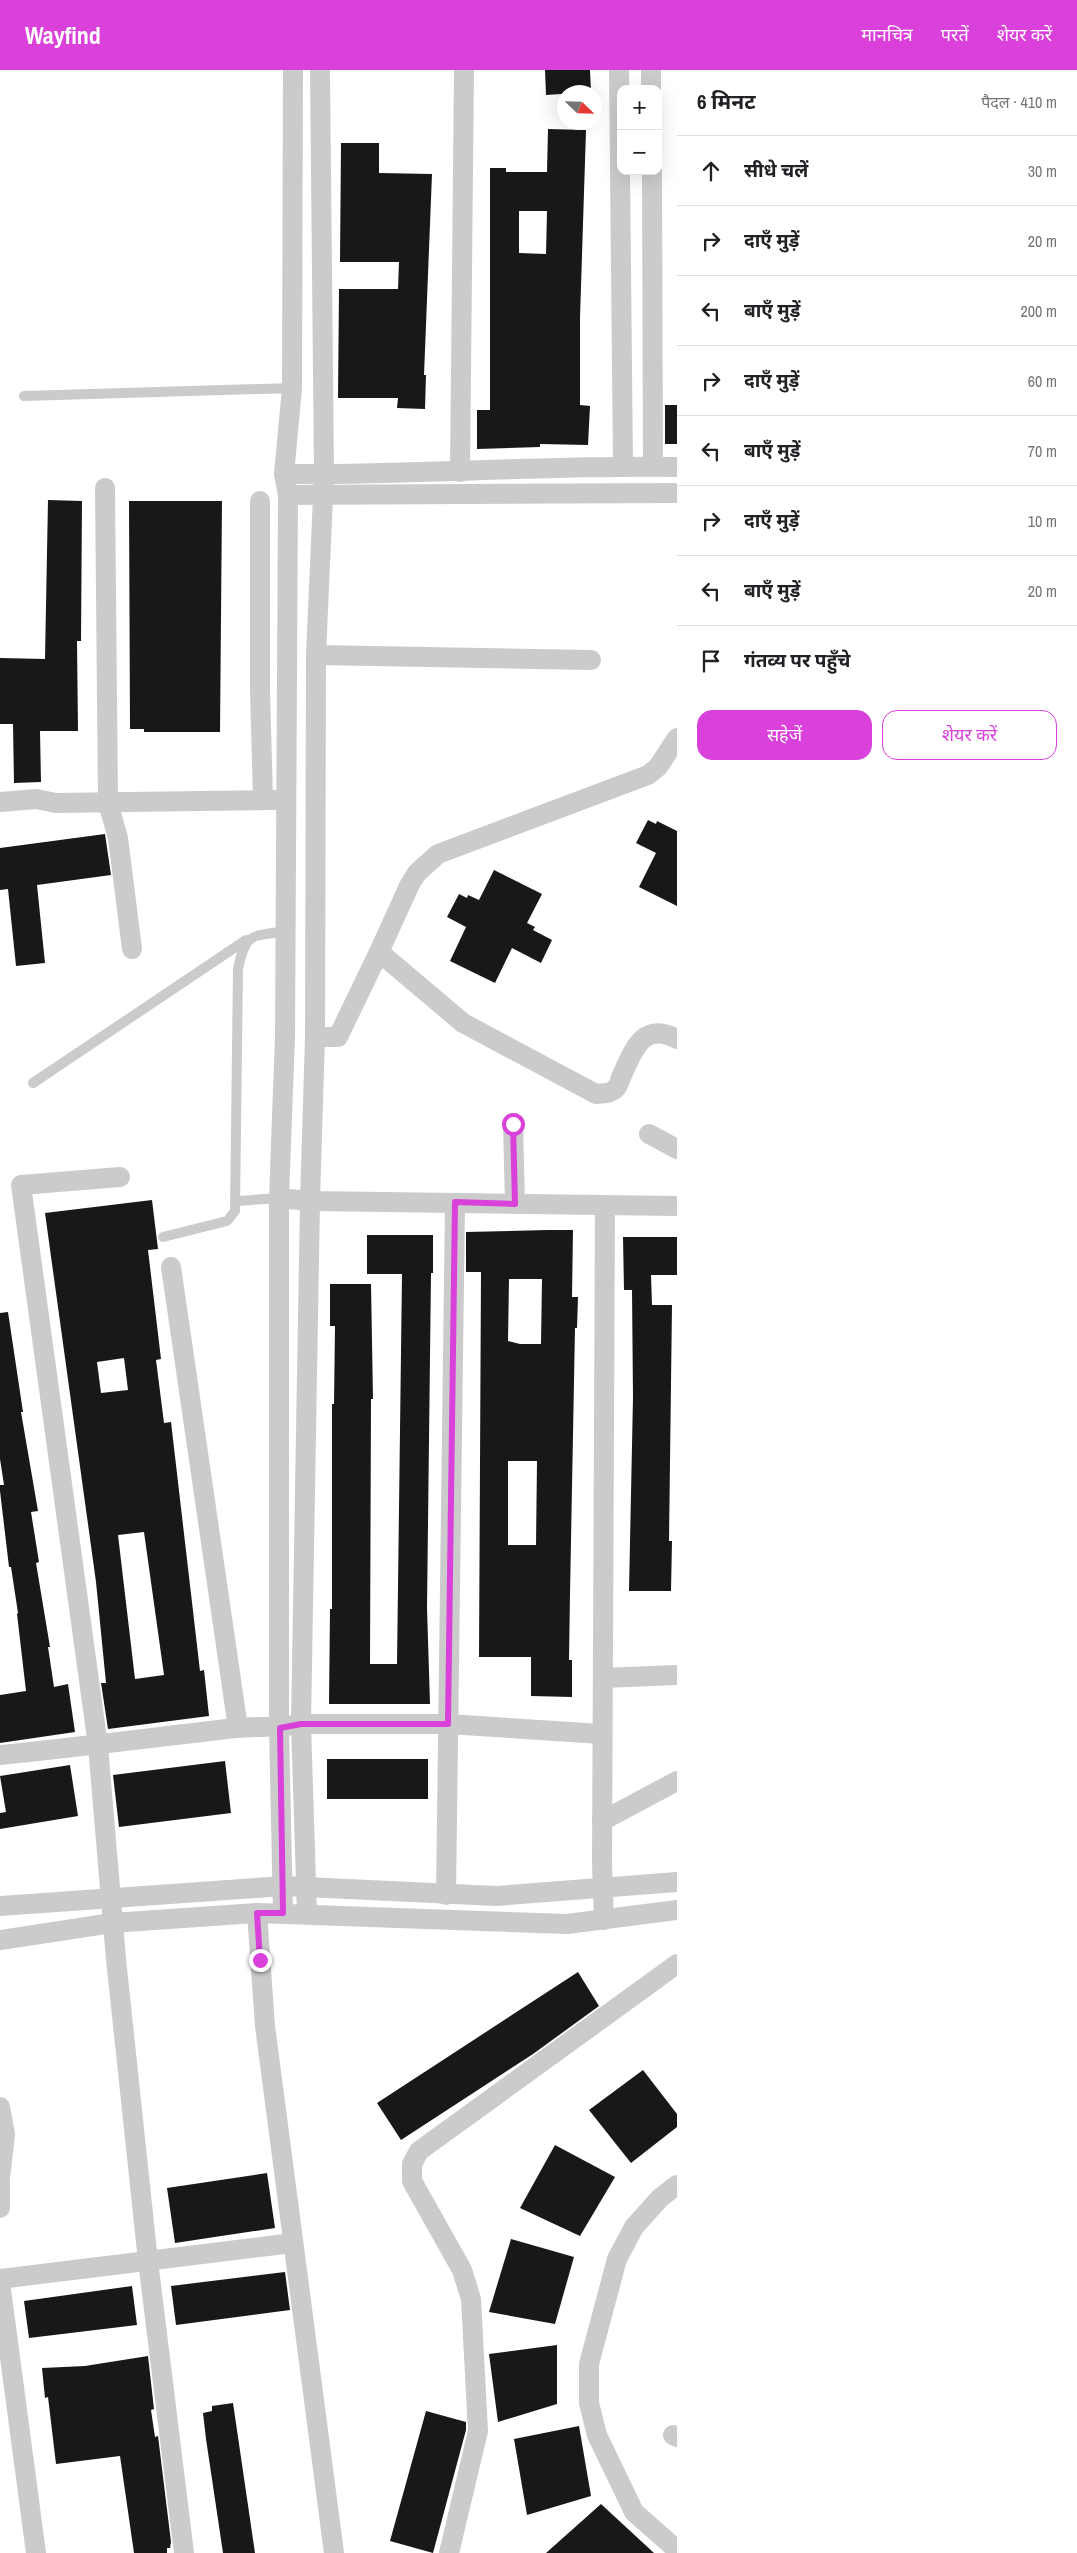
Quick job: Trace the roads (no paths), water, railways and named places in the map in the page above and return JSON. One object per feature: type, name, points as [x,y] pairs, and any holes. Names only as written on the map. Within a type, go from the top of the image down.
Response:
[{"type":"street","points":[[283,1913],[280,1728],[279,1198],[285,1037],[284,800],[288,653],[288,495],[284,474],[292,388],[293,70]]},
{"type":"street","points":[[307,1914],[301,1724],[310,1200],[315,1037],[316,655],[324,496],[320,70]]},
{"type":"street","points":[[460,472],[464,70]]},
{"type":"street","points":[[619,70],[623,466]]},
{"type":"street","points":[[651,70],[651,85]]},
{"type":"street","points":[[652,175],[653,467]]},
{"type":"street","points":[[622,400],[653,400]]},
{"type":"street","points":[[284,474],[460,472],[623,466],[677,467]]},
{"type":"street","points":[[105,488],[108,803],[118,838],[132,948]]},
{"type":"street","points":[[288,495],[677,493]]},
{"type":"street","points":[[260,501],[260,690],[263,799]]},
{"type":"street","points":[[316,655],[590,660]]},
{"type":"street","points":[[315,1037],[338,1037],[410,884],[417,873],[438,854],[648,775],[658,767],[677,738]]},
{"type":"street","points":[[0,802],[36,799],[56,804],[284,800]]},
{"type":"street","points":[[0,815],[39,812],[56,804]]},
{"type":"street","points":[[376,959],[463,1023],[596,1094],[608,1093],[616,1089],[637,1043],[650,1034],[664,1032],[677,1039]]},
{"type":"street","points":[[513,1124],[515,1204]]},
{"type":"street","points":[[649,1134],[677,1149]]},
{"type":"street","points":[[120,1177],[21,1185],[98,1746],[112,1923],[148,2261],[184,2553]]},
{"type":"street","points":[[279,1198],[677,1206]]},
{"type":"street","points":[[446,1894],[455,1202]]},
{"type":"street","points":[[604,1920],[602,1890],[602,1734],[605,1206]]},
{"type":"street","points":[[171,1268],[238,1728]]},
{"type":"street","points":[[603,1678],[677,1675]]},
{"type":"street","points":[[0,1754],[98,1746],[238,1728],[280,1728],[301,1724],[448,1724],[602,1734]]},
{"type":"street","points":[[602,1821],[677,1781]]},
{"type":"street","points":[[0,1906],[110,1896],[284,1886],[496,1896],[602,1890],[677,1882]]},
{"type":"street","points":[[0,1940],[112,1923],[257,1913],[567,1924],[677,1910]]},
{"type":"street","points":[[257,1913],[265,2026],[334,2553]]},
{"type":"street","points":[[449,2553],[478,2431],[471,2299],[462,2270],[412,2181],[412,2164],[419,2151],[677,1964]]},
{"type":"street","points":[[0,2107],[5,2134],[0,2178],[0,2208]]},
{"type":"street","points":[[677,2185],[660,2198],[634,2227],[617,2259],[590,2364],[588,2403],[597,2434],[634,2512],[677,2550]]},
{"type":"street","points":[[36,2553],[0,2280],[293,2243]]},
{"type":"lane","points":[[24,396],[292,388]]},
{"type":"lane","points":[[33,1083],[253,936],[285,931]]},
{"type":"lane","points":[[163,1237],[227,1221],[235,1211],[237,1201],[238,969],[247,940]]},
{"type":"lane","points":[[237,1201],[279,1198]]}]
